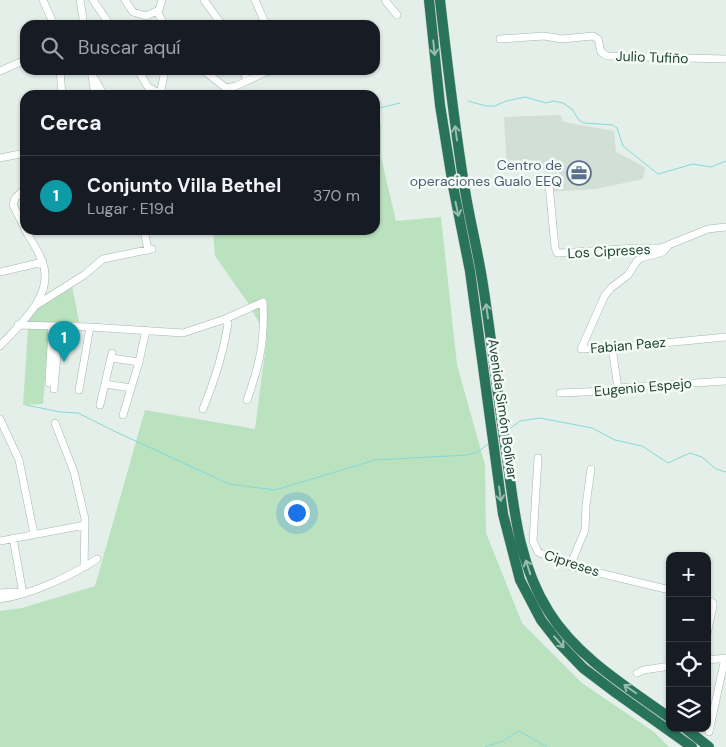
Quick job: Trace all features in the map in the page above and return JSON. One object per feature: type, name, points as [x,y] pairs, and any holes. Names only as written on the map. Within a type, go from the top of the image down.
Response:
[{"type":"highway","name":"Avenida Simón Bolívar","points":[[429,0],[440,105],[453,186],[470,271],[503,514],[516,567],[526,594],[541,620],[559,643],[583,668],[692,747]]},
{"type":"highway","name":"Avenida Simón Bolívar","points":[[440,0],[452,105],[464,186],[483,283],[515,518],[526,565],[537,592],[549,613],[564,632],[590,658],[618,681],[666,715]]},
{"type":"highway","points":[[690,732],[709,747]]},
{"type":"street","points":[[43,0],[52,20]]},
{"type":"street","points":[[80,0],[83,20]]},
{"type":"street","points":[[92,0],[106,20]]},
{"type":"street","points":[[125,0],[131,10],[146,16],[158,12],[162,6],[162,0]]},
{"type":"street","points":[[204,0],[218,20]]},
{"type":"street","points":[[255,0],[264,20]]},
{"type":"street","points":[[385,0],[397,15]]},
{"type":"street","points":[[158,12],[162,20]]},
{"type":"street","name":"Julio Tufiño","points":[[500,38],[537,36],[562,39],[593,36],[598,39],[601,52],[607,56],[726,59]]},
{"type":"street","points":[[0,71],[20,62]]},
{"type":"street","points":[[60,75],[61,90]]},
{"type":"street","points":[[92,75],[94,90]]},
{"type":"street","points":[[94,75],[101,90]]},
{"type":"street","points":[[141,75],[148,87],[152,90]]},
{"type":"street","points":[[161,90],[164,75]]},
{"type":"street","points":[[209,75],[226,88],[236,86],[259,75]]},
{"type":"street","points":[[245,75],[248,80]]},
{"type":"street","points":[[0,158],[20,154]]},
{"type":"street","name":"Los Cipreses","points":[[549,185],[557,253],[567,254],[624,248],[667,247],[708,229],[726,227]]},
{"type":"street","points":[[20,194],[15,198],[13,205],[20,220]]},
{"type":"street","points":[[0,346],[34,306],[44,287],[45,274],[43,262],[28,235]]},
{"type":"street","points":[[34,306],[84,275],[103,259],[150,249],[146,235]]},
{"type":"street","name":"Fabian Paez","points":[[667,247],[663,252],[641,258],[628,275],[605,295],[580,349],[612,348],[726,337]]},
{"type":"street","points":[[0,272],[43,262]]},
{"type":"street","points":[[18,325],[189,333],[263,302],[263,342],[248,400]]},
{"type":"street","points":[[203,408],[216,378],[223,351],[228,324],[225,319]]},
{"type":"street","points":[[52,326],[52,386]]},
{"type":"street","points":[[79,390],[90,327]]},
{"type":"street","points":[[123,415],[140,362],[146,330]]},
{"type":"street","points":[[612,348],[618,388]]},
{"type":"street","points":[[100,405],[112,356],[140,362]]},
{"type":"street","name":"Eugenio Espejo","points":[[560,393],[726,381]]},
{"type":"street","points":[[105,384],[132,388]]},
{"type":"street","points":[[0,419],[19,460],[34,534]]},
{"type":"street","points":[[55,423],[74,472],[85,525],[84,567]]},
{"type":"street","name":"Cipreses","points":[[538,458],[534,545],[538,552],[570,566],[666,589]]},
{"type":"street","points":[[570,566],[585,530],[591,469]]},
{"type":"street","points":[[0,541],[85,525]]},
{"type":"street","points":[[13,538],[24,594]]},
{"type":"street","points":[[0,599],[24,594],[84,567],[97,559]]},
{"type":"street","points":[[0,593],[14,592],[24,594]]},
{"type":"street","points":[[711,602],[714,606],[711,618]]},
{"type":"street","points":[[711,660],[726,658],[711,723]]},
{"type":"street","points":[[637,673],[666,667]]},
{"type":"shaded area","points":[[560,115],[564,122],[614,131],[616,152],[645,167],[643,179],[596,189],[546,192],[545,170],[507,171],[504,117]]},
{"type":"green space","points":[[380,124],[381,157],[396,221],[441,217],[457,365],[485,465],[486,533],[522,623],[582,683],[654,732],[669,747],[0,747],[0,611],[22,608],[95,586],[145,410],[255,429],[267,337],[248,303],[215,256],[213,235],[380,235]]},
{"type":"green space","points":[[72,285],[79,322],[28,322],[28,319],[39,307]]},
{"type":"green space","points":[[28,329],[49,329],[43,404],[23,405]]},
{"type":"waterway","points":[[468,101],[486,106],[495,106],[506,101],[525,97],[546,103],[554,101],[563,103],[572,109],[579,120],[584,123],[613,125],[617,128],[623,146],[658,174],[693,164],[711,167],[726,161]]},
{"type":"waterway","points":[[380,108],[400,103]]},
{"type":"waterway","points":[[26,405],[60,412],[78,413],[229,484],[275,490],[375,460],[467,455],[478,452],[488,444]]},
{"type":"waterway","points":[[508,430],[520,421],[540,418],[592,428],[615,440],[642,446],[668,463],[690,453],[702,457],[716,469],[726,472]]},
{"type":"waterway","points":[[485,747],[503,741],[519,731],[547,747]]},
{"type":"place","name":"Centro de operaciones Gualo EEQ","points":[[579,173]]},
{"type":"place","name":"Conjunto Villa Bethel","points":[[64,362]]}]
